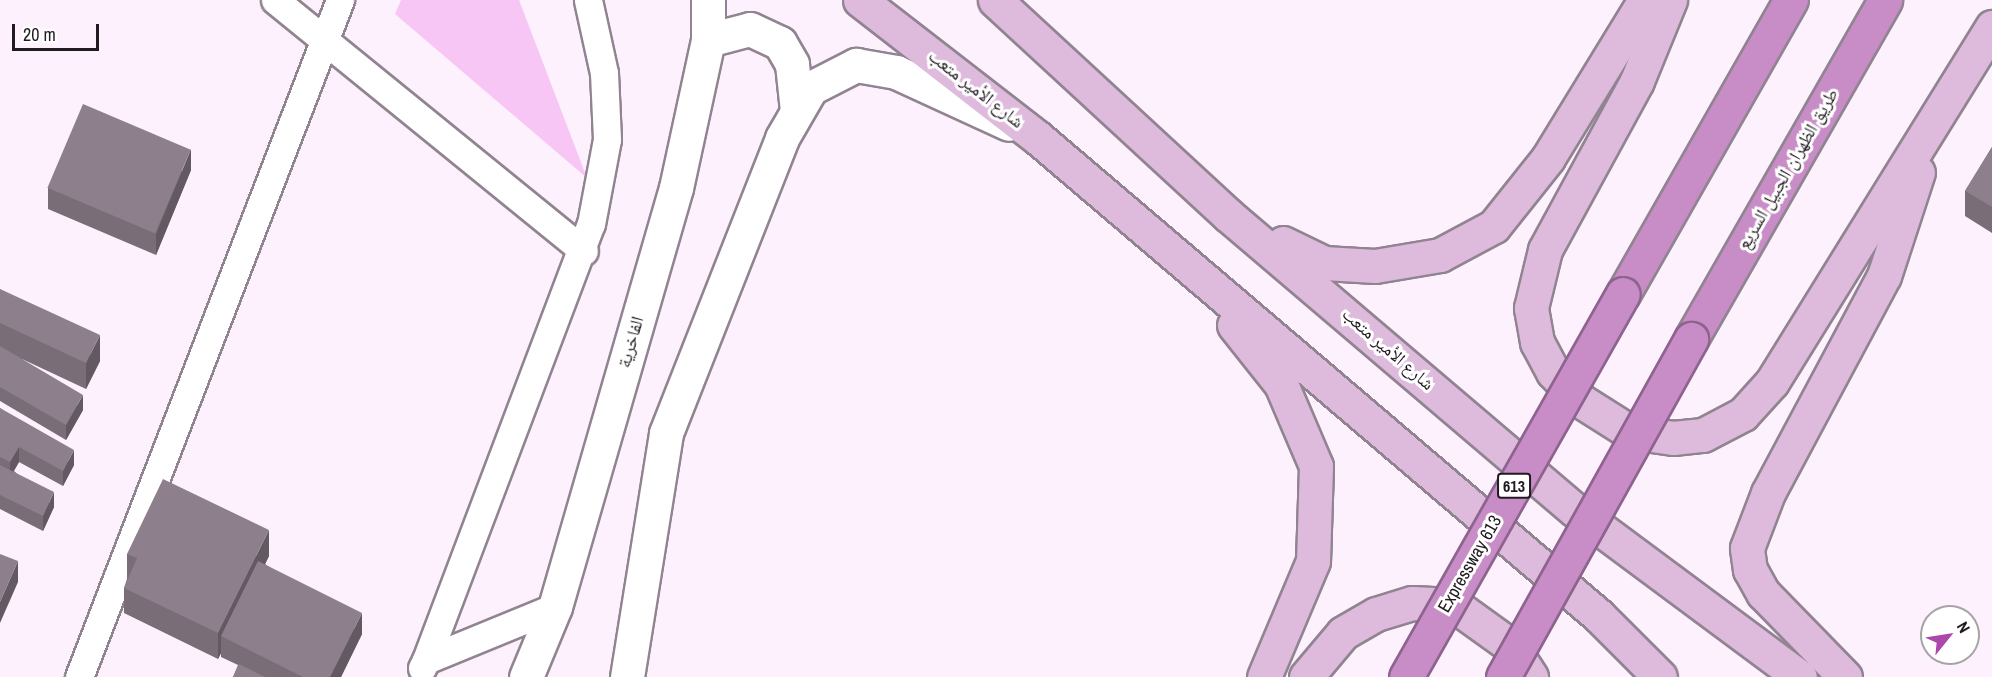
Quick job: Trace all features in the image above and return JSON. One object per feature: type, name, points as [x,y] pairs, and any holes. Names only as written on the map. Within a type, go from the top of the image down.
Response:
[{"type":"highway","name":"Expressway 613","points":[[1406,677],[1791,0]]},
{"type":"highway","name":"طريق الظهران الجبيل السريع","points":[[1503,677],[1691,339],[1885,0]]},
{"type":"main road","name":"شارع الأمير متعب","points":[[860,0],[1038,138],[1599,616],[1660,677]]},
{"type":"main road","name":"شارع الأمير متعب","points":[[994,0],[1228,215],[1575,510],[1800,677]]},
{"type":"main road","points":[[1228,215],[1324,263],[1375,266],[1440,255],[1494,226],[1548,158],[1645,0]]},
{"type":"main road","points":[[1670,0],[1637,81],[1534,278],[1537,342],[1553,372],[1604,418],[1630,432],[1673,438],[1703,435],[1743,414],[1772,382],[1931,134],[1992,27]]},
{"type":"main road","points":[[1845,677],[1763,592],[1750,570],[1747,548],[1768,493],[1884,276],[1931,134]]},
{"type":"main road","points":[[1193,271],[1281,384],[1316,466],[1312,561],[1264,677]]},
{"type":"main road","points":[[1306,677],[1343,633],[1376,614],[1412,603],[1454,605],[1511,646],[1531,677]]},
{"type":"street","points":[[275,0],[584,251]]},
{"type":"street","points":[[79,677],[256,228],[323,39],[340,0]]},
{"type":"street","points":[[422,668],[584,251],[607,139],[604,73],[588,0]]},
{"type":"street","name":"الفاخرية","points":[[526,677],[555,608],[676,188],[708,40],[708,0]]},
{"type":"street","points":[[708,40],[750,28],[780,44],[792,64],[797,111]]},
{"type":"street","points":[[627,677],[666,434],[797,111],[811,88],[856,64],[896,72],[1038,138]]},
{"type":"street","points":[[422,668],[555,608]]},
{"type":"shaded area","points":[[401,0],[519,0],[587,178],[395,14]]},
{"type":"building","points":[[83,104],[191,150],[155,233],[47,188]]},
{"type":"building","points":[[1992,147],[1992,207],[1965,191]]},
{"type":"building","points":[[0,289],[100,335],[86,363],[0,323]]},
{"type":"building","points":[[0,346],[83,395],[66,425],[0,387]]},
{"type":"building","points":[[0,408],[74,450],[63,471],[19,447],[10,462],[0,457]]},
{"type":"building","points":[[0,465],[54,492],[43,516],[0,495]]},
{"type":"building","points":[[163,479],[269,530],[218,633],[124,588],[137,558],[127,554]]},
{"type":"building","points":[[0,554],[18,561],[0,602]]},
{"type":"building","points":[[258,561],[362,613],[330,677],[303,677],[221,636]]},
{"type":"building","points":[[239,664],[265,677],[233,677]]}]
